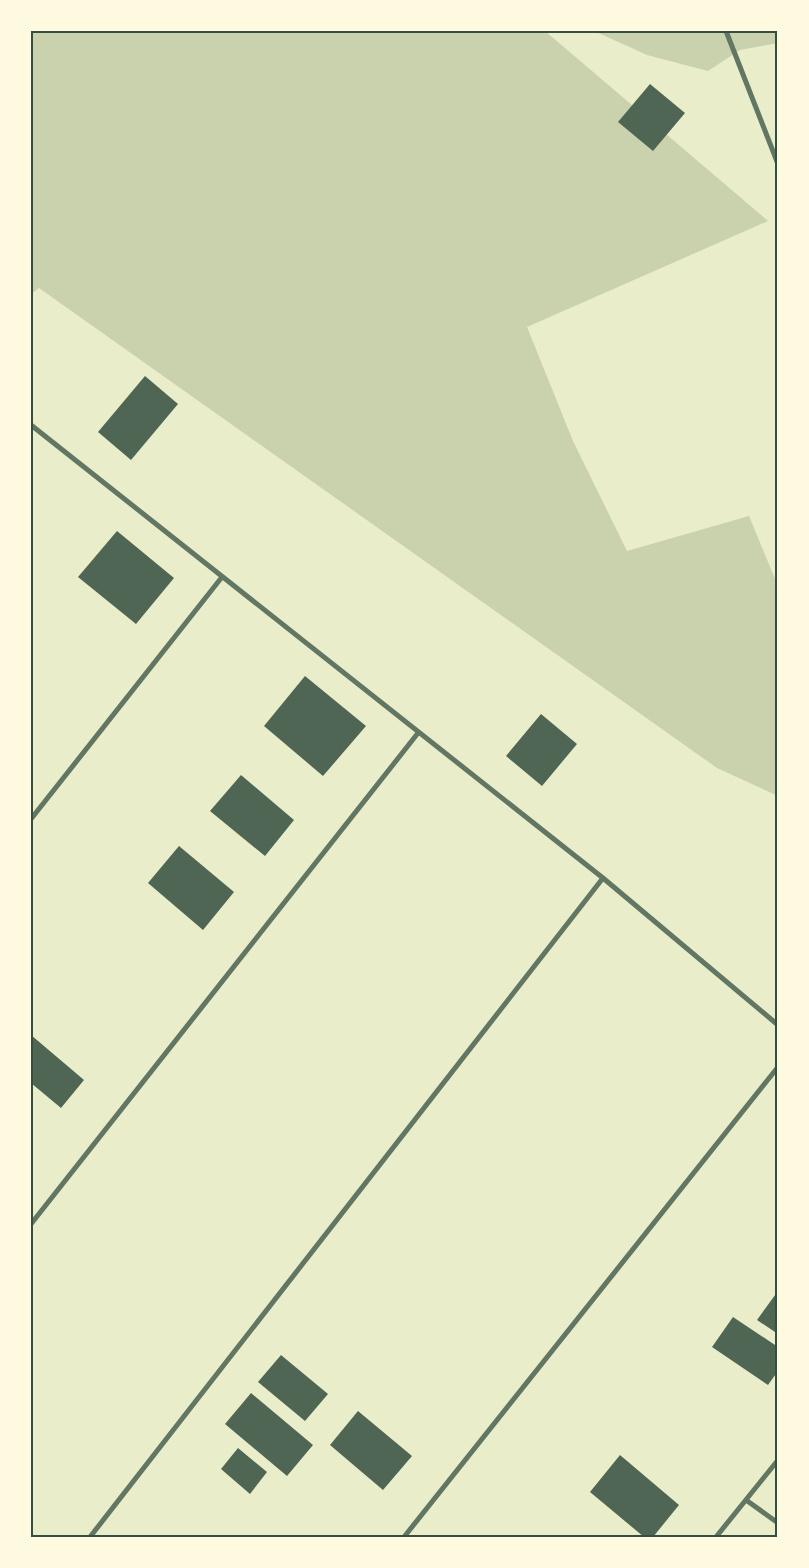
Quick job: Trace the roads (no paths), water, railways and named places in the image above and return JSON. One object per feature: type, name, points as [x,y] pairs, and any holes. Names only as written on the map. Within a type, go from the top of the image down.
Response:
[{"type":"street","points":[[726,31],[778,164]]},
{"type":"street","points":[[31,425],[603,878],[778,1025]]},
{"type":"street","points":[[31,819],[222,577]]},
{"type":"street","points":[[31,1224],[418,733]]},
{"type":"street","points":[[90,1537],[603,878]]},
{"type":"street","points":[[404,1537],[778,1067]]},
{"type":"street","points":[[716,1537],[778,1460]]},
{"type":"street","points":[[746,1500],[778,1523]]}]
